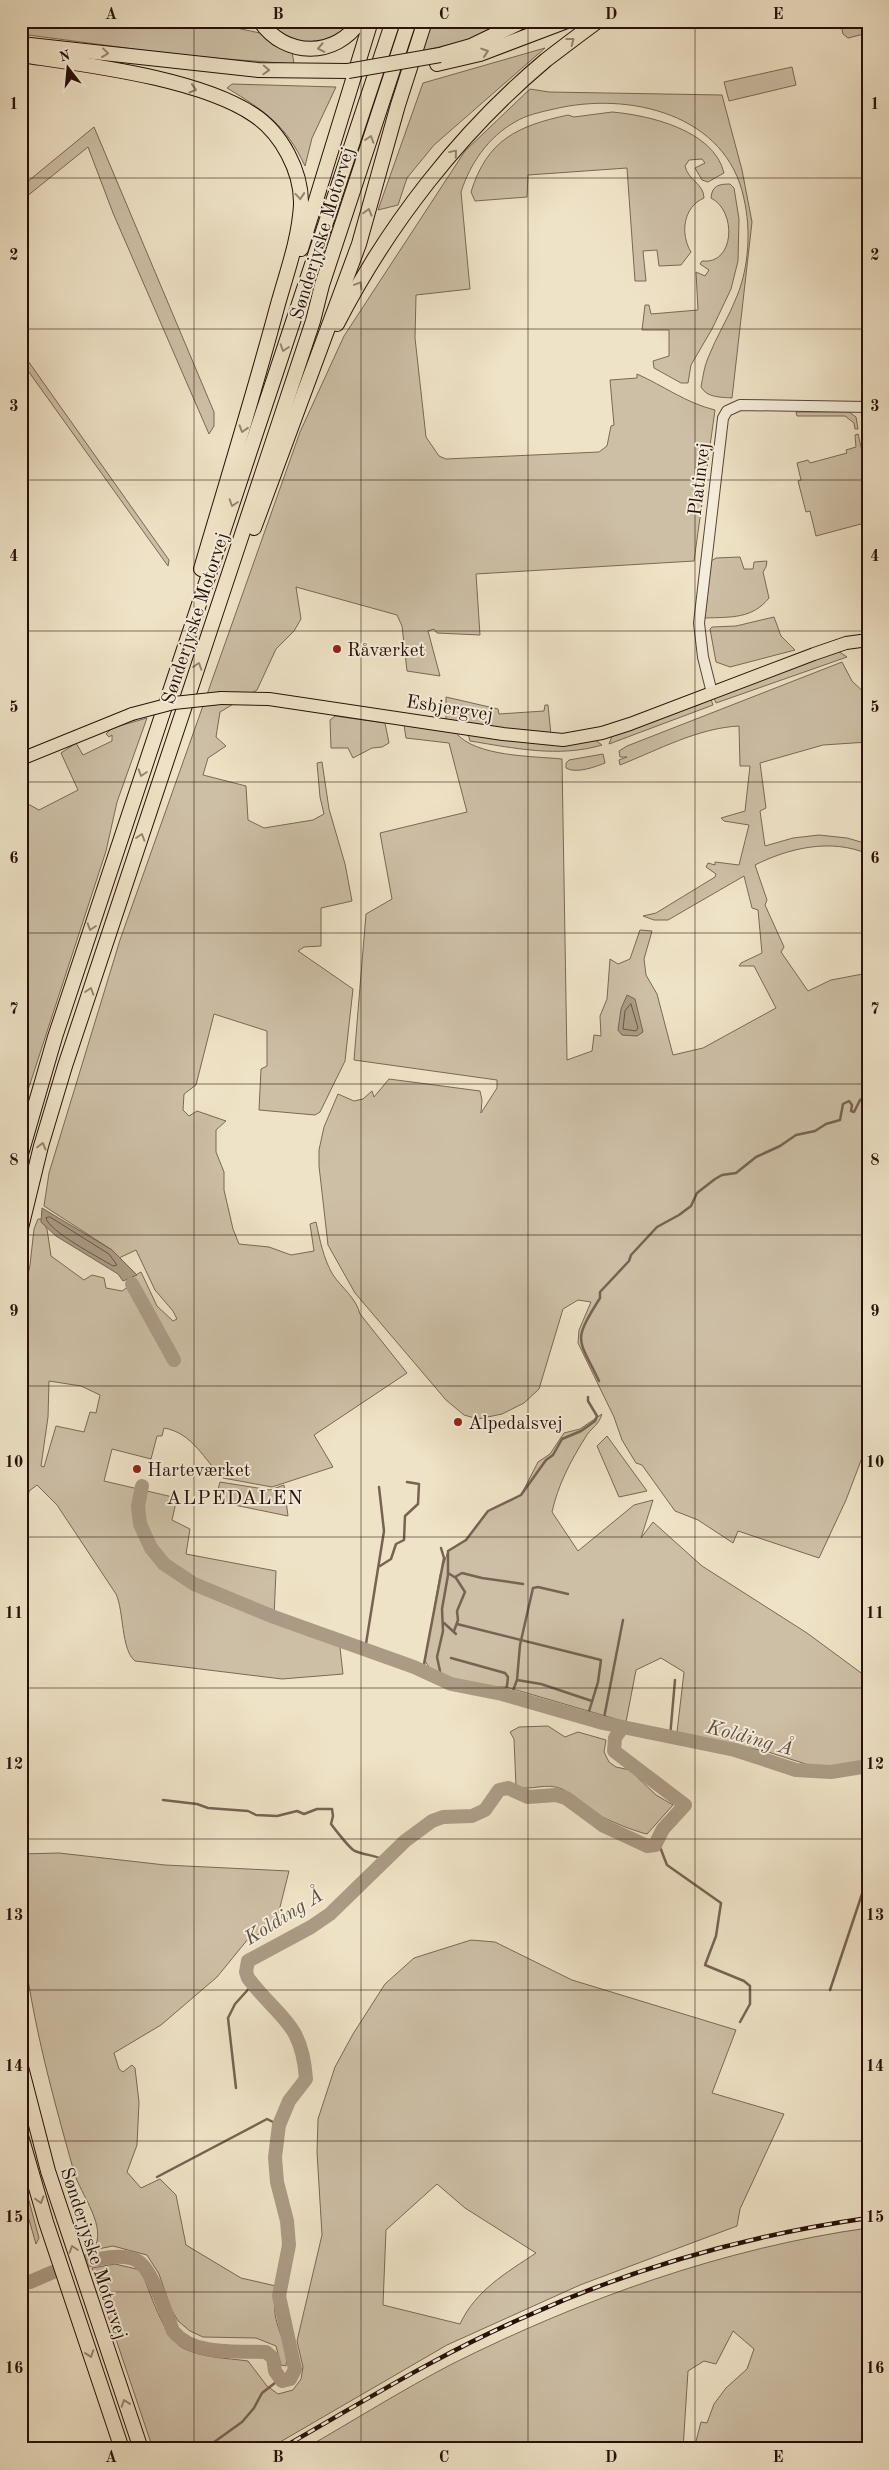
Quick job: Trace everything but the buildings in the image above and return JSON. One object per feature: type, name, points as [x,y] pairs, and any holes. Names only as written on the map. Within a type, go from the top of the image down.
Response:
[{"type":"highway","points":[[260,21],[274,36],[286,44],[296,48],[314,49],[330,46],[346,37],[360,21]]},
{"type":"highway","points":[[257,382],[284,306],[371,21]]},
{"type":"highway","name":"Sønderjyske Motorvej","points":[[21,1154],[55,1037],[393,21]]},
{"type":"highway","name":"Sønderjyske Motorvej","points":[[21,1228],[41,1146],[65,1066],[216,613],[409,21]]},
{"type":"highway","points":[[216,613],[253,528],[359,244],[398,105],[425,21]]},
{"type":"highway","points":[[439,60],[523,21]]},
{"type":"highway","points":[[21,44],[249,69],[326,72],[395,71],[439,60],[480,54],[567,21]]},
{"type":"highway","points":[[306,390],[357,288],[425,186],[498,104],[546,60],[598,21]]},
{"type":"highway","points":[[21,55],[121,72],[216,96],[255,115],[278,138],[295,171],[301,204],[296,233],[257,382],[172,664],[151,747]]},
{"type":"highway","name":"Sønderjyske Motorvej","points":[[21,2067],[48,2171],[140,2449]]},
{"type":"highway","name":"Sønderjyske Motorvej","points":[[21,2136],[46,2222],[122,2449]]},
{"type":"main road","name":"Esbjergvej","points":[[21,759],[132,714],[174,703],[221,698],[290,702],[503,734],[563,740],[602,733],[830,649],[868,640]]},
{"type":"street","name":"Platinvej","points":[[712,693],[703,657],[699,623],[723,418],[727,411],[740,405],[868,408]]},
{"type":"shaded area","points":[[21,21],[223,21],[227,26],[260,33],[292,51],[294,64],[186,56],[21,34]]},
{"type":"shaded area","points":[[268,21],[353,21],[347,29],[338,35],[318,42],[307,43],[287,38],[277,32]]},
{"type":"shaded area","points":[[431,21],[511,21],[475,39],[421,51]]},
{"type":"shaded area","points":[[840,21],[868,21],[868,33],[848,38],[843,34]]},
{"type":"shaded area","points":[[545,48],[434,145],[407,178],[398,205],[378,210],[423,83]]},
{"type":"shaded area","points":[[792,67],[796,85],[729,101],[724,82]]},
{"type":"shaded area","points":[[232,84],[336,87],[312,138],[305,166],[282,129],[253,104],[227,88]]},
{"type":"shaded area","points":[[530,89],[549,92],[722,95],[742,170],[752,222],[732,398],[711,395],[701,387],[707,361],[741,285],[748,248],[748,223],[744,199],[734,170],[718,147],[696,128],[671,115],[643,107],[613,104],[583,104],[554,109],[519,120],[496,135],[481,152],[469,171],[461,192],[470,289],[416,295],[415,338],[426,437],[439,456],[446,459],[599,452],[607,446],[611,426],[614,425],[610,380],[637,378],[637,374],[685,399],[715,410],[694,561],[476,574],[480,635],[437,633],[434,629],[428,631],[440,676],[407,671],[402,626],[397,615],[296,587],[301,619],[294,631],[276,649],[257,690],[220,712],[216,737],[226,746],[208,758],[203,775],[246,786],[248,820],[264,828],[313,820],[324,814],[320,797],[317,763],[322,762],[329,809],[345,864],[352,901],[321,908],[321,946],[304,947],[298,951],[353,989],[345,1061],[320,1112],[315,1115],[259,1110],[261,1069],[267,1066],[267,1031],[214,1014],[196,1085],[184,1094],[183,1110],[189,1116],[197,1111],[226,1121],[216,1130],[216,1152],[224,1172],[224,1190],[233,1229],[239,1244],[269,1247],[291,1255],[314,1251],[310,1224],[316,1222],[324,1256],[333,1275],[352,1298],[360,1314],[407,1373],[314,1435],[333,1467],[272,1487],[223,1478],[183,1435],[164,1428],[162,1436],[157,1436],[151,1459],[112,1449],[104,1481],[177,1498],[172,1520],[190,1529],[186,1554],[276,1571],[274,1617],[339,1639],[343,1674],[282,1679],[135,1661],[130,1656],[127,1648],[119,1601],[116,1594],[57,1505],[37,1485],[29,1491],[21,1557],[21,1308],[30,1265],[34,1229],[38,1219],[41,1219],[47,1229],[51,1256],[84,1280],[92,1275],[104,1278],[106,1288],[122,1291],[135,1282],[132,1277],[141,1272],[157,1306],[173,1321],[177,1319],[173,1311],[155,1290],[136,1250],[119,1258],[112,1250],[44,1206],[49,1173],[120,940],[300,432],[344,336],[465,151]],"holes":[[[49,1381],[81,1386],[100,1395],[96,1413],[90,1412],[84,1432],[56,1426],[44,1467],[41,1466],[48,1417]]]},
{"type":"shaded area","points":[[612,112],[661,121],[694,136],[718,158],[724,173],[708,182],[702,180],[695,168],[705,163],[702,159],[689,160],[685,166],[689,175],[701,189],[704,198],[692,208],[686,222],[685,237],[691,252],[681,265],[659,266],[657,250],[643,251],[646,281],[635,281],[627,168],[528,175],[527,197],[475,201],[471,192],[478,174],[495,148],[519,130],[568,115],[574,117]]},
{"type":"shaded area","points":[[94,127],[214,412],[214,426],[209,434],[113,213],[88,147],[21,201],[21,187]]},
{"type":"shaded area","points":[[722,184],[730,184],[734,188],[739,219],[738,261],[731,289],[712,329],[691,365],[688,383],[681,383],[654,368],[653,361],[669,356],[669,330],[642,330],[645,305],[649,305],[651,314],[698,310],[696,272],[705,276],[709,270],[700,264],[702,261],[713,260],[721,255],[729,236],[725,214],[711,198],[712,194],[714,188]]},
{"type":"shaded area","points":[[21,351],[169,560],[168,566],[21,361]]},
{"type":"shaded area","points":[[796,412],[849,412],[856,417],[858,429],[855,429],[854,423],[845,416],[797,416]]},
{"type":"shaded area","points":[[858,434],[868,476],[868,528],[861,524],[816,536],[810,511],[806,512],[798,481],[801,480],[797,463],[808,460],[810,463],[847,453],[846,450],[856,447],[855,435]]},
{"type":"shaded area","points":[[740,557],[744,569],[753,569],[754,562],[767,561],[763,572],[769,598],[755,610],[740,616],[705,618],[711,561],[716,558]]},
{"type":"shaded area","points":[[774,617],[781,636],[795,650],[730,667],[716,662],[710,629],[712,627],[736,626]]},
{"type":"shaded area","points":[[838,651],[847,657],[716,703],[714,698],[746,684]]},
{"type":"shaded area","points":[[842,662],[852,681],[868,696],[868,742],[823,745],[760,763],[766,808],[760,811],[765,846],[793,838],[819,835],[847,838],[868,844],[868,854],[840,847],[810,847],[782,854],[755,865],[767,900],[765,905],[784,947],[781,952],[808,991],[831,980],[868,973],[868,1442],[846,1500],[819,1558],[738,1531],[733,1543],[698,1520],[675,1511],[642,1465],[636,1463],[622,1440],[614,1417],[578,1343],[579,1330],[591,1302],[578,1300],[563,1309],[539,1389],[524,1403],[502,1414],[478,1419],[464,1415],[446,1400],[355,1293],[328,1245],[319,1166],[319,1150],[324,1127],[338,1094],[354,1101],[363,1099],[372,1091],[374,1097],[389,1079],[480,1091],[482,1100],[481,1113],[497,1088],[497,1080],[354,1060],[366,914],[392,899],[380,833],[467,812],[449,743],[406,738],[404,725],[456,733],[465,741],[491,751],[521,756],[562,759],[567,1060],[592,1051],[594,1035],[601,1036],[600,1016],[607,999],[610,959],[618,964],[630,959],[640,930],[652,931],[644,959],[646,975],[657,994],[673,1055],[703,1048],[776,1008],[754,966],[739,966],[741,963],[762,953],[758,910],[752,908],[744,876],[668,920],[654,920],[643,916],[656,913],[715,877],[716,874],[706,867],[708,863],[715,865],[715,862],[739,865],[749,825],[724,821],[721,818],[745,811],[750,766],[740,766],[739,726],[693,735],[620,765],[619,760],[627,757],[620,757],[619,751],[627,746]]},
{"type":"shaded area","points":[[446,697],[498,709],[499,714],[544,711],[545,705],[548,705],[551,735],[502,730],[446,719]]},
{"type":"shaded area","points":[[711,699],[713,705],[609,744],[613,733],[680,708],[696,706]]},
{"type":"shaded area","points":[[335,716],[385,723],[389,743],[382,747],[372,748],[353,758],[348,748],[331,748],[330,720]]},
{"type":"shaded area","points":[[147,718],[117,802],[106,851],[28,1090],[21,1086],[21,807],[28,804],[39,810],[78,790],[61,753],[76,743],[83,755],[112,741],[112,735],[109,737],[106,734],[112,728]]},
{"type":"shaded area","points":[[468,734],[594,739],[602,745],[569,751],[536,750],[470,741]]},
{"type":"shaded area","points":[[603,754],[605,763],[601,765],[580,770],[566,768],[566,763],[569,760]]},
{"type":"shaded area","points":[[602,1414],[598,1422],[587,1434],[570,1465],[561,1483],[552,1512],[578,1551],[634,1505],[653,1500],[641,1538],[653,1522],[702,1566],[807,1633],[868,1678],[868,1762],[838,1766],[812,1766],[768,1752],[677,1732],[684,1672],[661,1658],[636,1670],[626,1722],[506,1687],[468,1685],[448,1681],[431,1671],[425,1661],[440,1575],[448,1551],[466,1540],[488,1511],[521,1495],[538,1462],[550,1454],[564,1433],[580,1429]]},
{"type":"shaded area","points":[[607,1436],[647,1491],[619,1497],[597,1446]]},
{"type":"shaded area","points":[[220,1482],[270,1490],[284,1485],[288,1516],[215,1501]]},
{"type":"shaded area","points":[[548,1726],[565,1737],[578,1732],[606,1740],[604,1752],[609,1762],[616,1767],[630,1770],[656,1795],[673,1805],[647,1834],[625,1827],[599,1815],[562,1789],[550,1786],[516,1787],[514,1739],[510,1732],[519,1727]]},
{"type":"shaded area","points":[[59,1853],[165,1865],[289,1871],[275,1927],[248,1939],[217,1977],[161,2025],[114,2053],[119,2069],[123,2072],[132,2065],[135,2068],[139,2102],[137,2145],[127,2172],[141,2188],[160,2179],[176,2195],[186,2245],[241,2278],[276,2286],[275,2314],[286,2349],[286,2366],[281,2365],[276,2346],[256,2338],[203,2337],[190,2331],[178,2321],[171,2309],[159,2274],[147,2255],[113,2246],[93,2250],[98,2232],[96,2221],[74,2172],[41,2048],[24,1954],[21,1922],[21,1854]]},
{"type":"shaded area","points":[[471,1940],[495,1942],[572,1980],[736,2030],[712,2093],[784,2114],[740,2209],[737,2226],[580,2285],[447,2345],[268,2449],[153,2449],[92,2268],[115,2264],[141,2270],[163,2324],[176,2343],[198,2354],[248,2361],[267,2386],[278,2394],[293,2390],[301,2379],[303,2367],[297,2341],[322,2235],[317,2152],[318,2119],[335,2067],[353,2034],[385,1984],[414,1958]],"holes":[[[437,2184],[465,2208],[536,2253],[503,2275],[483,2292],[474,2301],[460,2324],[383,2305],[386,2230]]]},
{"type":"shaded area","points":[[21,2171],[39,2238],[36,2244],[21,2192]]},
{"type":"shaded area","points":[[868,2228],[868,2449],[694,2449],[701,2422],[707,2423],[714,2404],[726,2388],[747,2369],[754,2349],[733,2331],[716,2364],[704,2361],[688,2371],[683,2449],[304,2449],[452,2364],[501,2340],[603,2298],[707,2263],[814,2237]]},
{"type":"water","points":[[627,995],[635,999],[643,1032],[637,1036],[622,1035],[618,1030],[621,1009]]},
{"type":"water","points":[[42,1208],[112,1250],[137,1275],[123,1281],[118,1274],[56,1236],[41,1222]]},
{"type":"waterway","points":[[599,1381],[586,1356],[581,1340],[585,1324],[600,1298],[600,1292],[657,1227],[691,1206],[697,1193],[715,1179],[722,1175],[736,1173],[756,1157],[780,1146],[796,1135],[815,1131],[826,1124],[840,1120],[843,1104],[849,1101],[852,1105],[851,1111],[854,1112],[860,1100],[868,1095]]},
{"type":"waterway","points":[[132,1284],[174,1360]]},
{"type":"waterway","points":[[437,1679],[440,1671],[437,1657],[443,1631],[442,1609],[448,1575],[448,1551],[466,1540],[488,1511],[521,1495],[546,1460],[553,1455],[562,1439],[581,1431],[595,1421],[597,1416],[588,1401],[588,1397]]},
{"type":"waterway","points":[[380,1566],[391,1559],[396,1544],[404,1540],[405,1516],[418,1504],[419,1484],[407,1482]]},
{"type":"waterway","name":"Kolding Å","points":[[142,1486],[138,1506],[140,1524],[151,1548],[164,1564],[194,1584],[274,1617],[414,1667],[451,1684],[502,1694],[603,1723],[735,1750],[796,1770],[831,1772],[868,1766]]},
{"type":"waterway","points":[[365,1650],[384,1531],[379,1487]]},
{"type":"waterway","points":[[426,1672],[424,1664],[444,1558],[441,1548]]},
{"type":"waterway","points":[[448,1573],[456,1578],[465,1592],[457,1611],[458,1620],[454,1631]]},
{"type":"waterway","points":[[455,1577],[462,1573],[523,1584]]},
{"type":"waterway","points":[[511,1696],[517,1680],[520,1645],[533,1588],[538,1587],[568,1594]]},
{"type":"waterway","points":[[603,1723],[623,1620]]},
{"type":"waterway","points":[[444,1623],[456,1634]]},
{"type":"waterway","points":[[457,1624],[601,1660],[598,1682],[587,1718]]},
{"type":"waterway","points":[[451,1658],[505,1673],[508,1677],[507,1686],[502,1694]]},
{"type":"waterway","points":[[517,1680],[541,1684],[592,1701]]},
{"type":"waterway","points":[[670,1737],[675,1680]]},
{"type":"waterway","name":"Kolding Å","points":[[86,2261],[118,2257],[136,2260],[148,2272],[173,2331],[182,2339],[192,2345],[216,2350],[266,2352],[273,2358],[275,2371],[282,2381],[290,2379],[295,2369],[279,2296],[289,2245],[287,2221],[277,2182],[275,2157],[279,2125],[289,2101],[306,2079],[304,2060],[294,2032],[248,1978],[246,1972],[248,1961],[311,1927],[330,1914],[405,1841],[432,1821],[443,1817],[472,1816],[485,1810],[499,1790],[508,1788],[528,1797],[556,1795],[566,1798],[604,1826],[647,1846],[655,1845],[663,1829],[685,1805],[614,1751],[615,1738],[622,1728]]},
{"type":"waterway","points":[[163,1800],[197,1804],[208,1808],[248,1811],[256,1815],[277,1816],[297,1811],[304,1814],[317,1809],[332,1809],[331,1824],[353,1850],[386,1861]]},
{"type":"waterway","points":[[658,1842],[667,1865],[721,1903],[716,1936],[705,1965],[744,1981],[750,1986],[750,2004],[740,2022]]},
{"type":"waterway","points":[[830,1990],[868,1876]]},
{"type":"waterway","points":[[236,2088],[228,2018],[235,2004],[253,1984]]},
{"type":"waterway","points":[[157,2177],[267,2119],[279,2125]]},
{"type":"waterway","name":"Kolding Å","points":[[21,2283],[30,2282],[53,2272]]},
{"type":"waterway","points":[[210,2445],[242,2422],[254,2408],[262,2393],[280,2379]]},
{"type":"railway","points":[[280,2449],[464,2346],[495,2330],[568,2298],[609,2282],[694,2255],[780,2234],[868,2218]]},
{"type":"place","name":"Råværket","points":[[337,649]]},
{"type":"place","name":"Alpedalsvej","points":[[458,1422]]},
{"type":"place","name":"Harteværket","points":[[137,1469]]},
{"type":"district","name":"ALPEDALEN","points":[[235,1497]]}]
